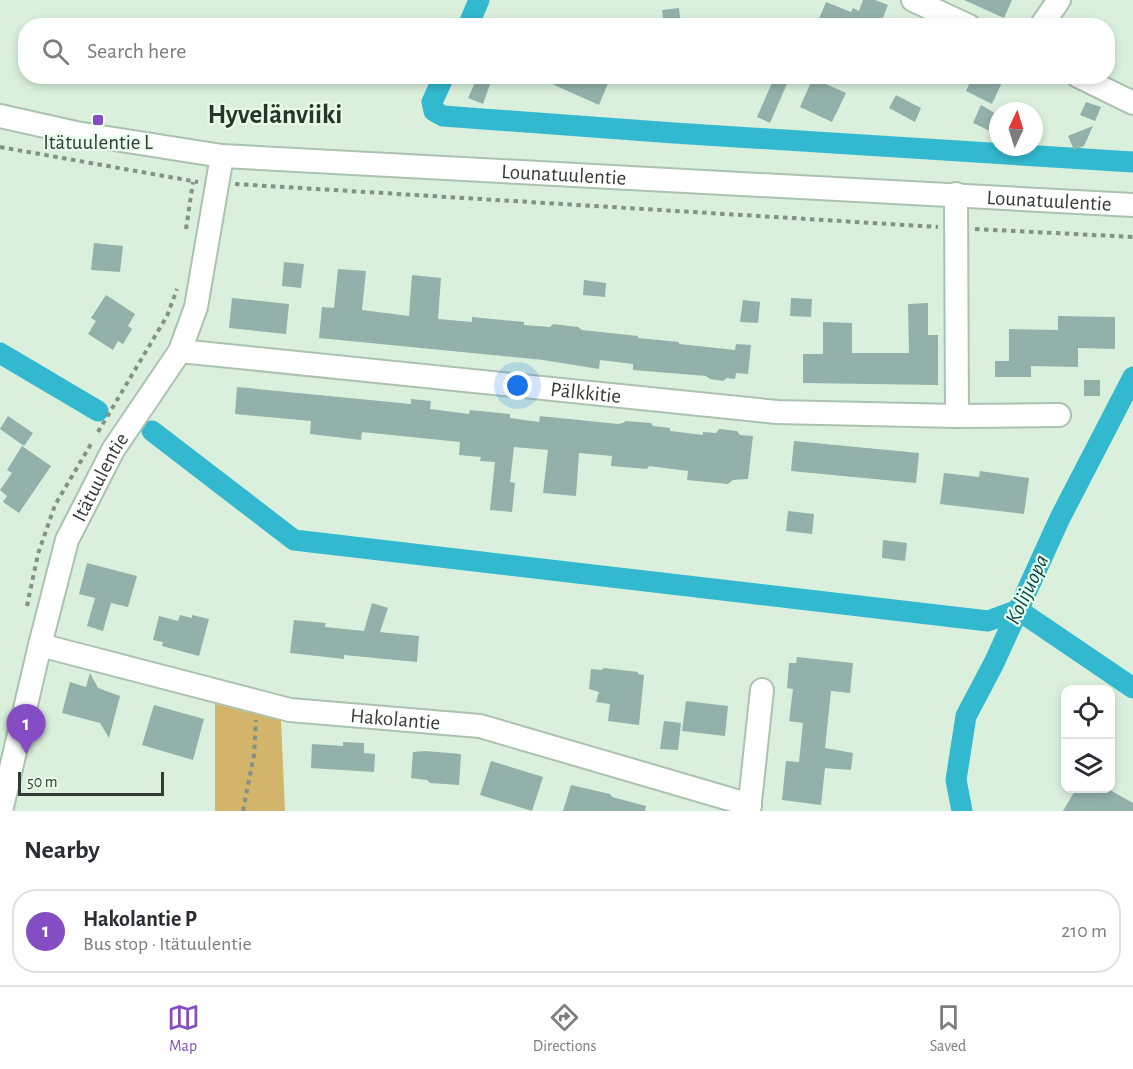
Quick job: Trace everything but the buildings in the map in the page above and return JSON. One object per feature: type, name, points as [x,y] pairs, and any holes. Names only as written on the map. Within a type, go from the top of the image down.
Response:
[{"type":"street","points":[[914,0],[952,18]]},
{"type":"street","points":[[1047,18],[1059,0]]},
{"type":"street","points":[[1094,84],[1133,103]]},
{"type":"street","name":"Lounatuulentie","points":[[0,116],[76,133],[222,156],[1133,205]]},
{"type":"street","name":"Itätuulentie","points":[[2,811],[67,540],[112,450],[180,351],[196,307],[222,156]]},
{"type":"street","points":[[956,194],[957,416]]},
{"type":"street","name":"Pälkkitie","points":[[180,351],[777,412],[957,416],[1059,415]]},
{"type":"street","name":"Hakolantie","points":[[40,645],[290,710],[480,726],[749,808]]},
{"type":"street","points":[[749,808],[762,690]]},
{"type":"path","points":[[0,147],[193,182],[1133,237]]},
{"type":"path","points":[[243,811],[254,755],[256,701]]},
{"type":"shaded area","points":[[215,704],[281,720],[285,811],[215,811]]},
{"type":"waterway","points":[[471,18],[479,0]]},
{"type":"waterway","points":[[440,84],[432,102],[434,111],[443,116],[1133,162]]},
{"type":"waterway","points":[[0,353],[98,411]]},
{"type":"waterway","name":"Kolijuopa","points":[[962,811],[956,780],[966,716],[994,663],[1060,518],[1133,377]]},
{"type":"waterway","points":[[152,431],[294,540],[988,621],[1018,610],[1133,688]]},
{"type":"place","name":"Itätuulentie L","points":[[98,120]]},
{"type":"place","name":"Hakolantie P","points":[[26,754]]},
{"type":"district","name":"Hyvelänviiki","points":[[275,114]]}]
